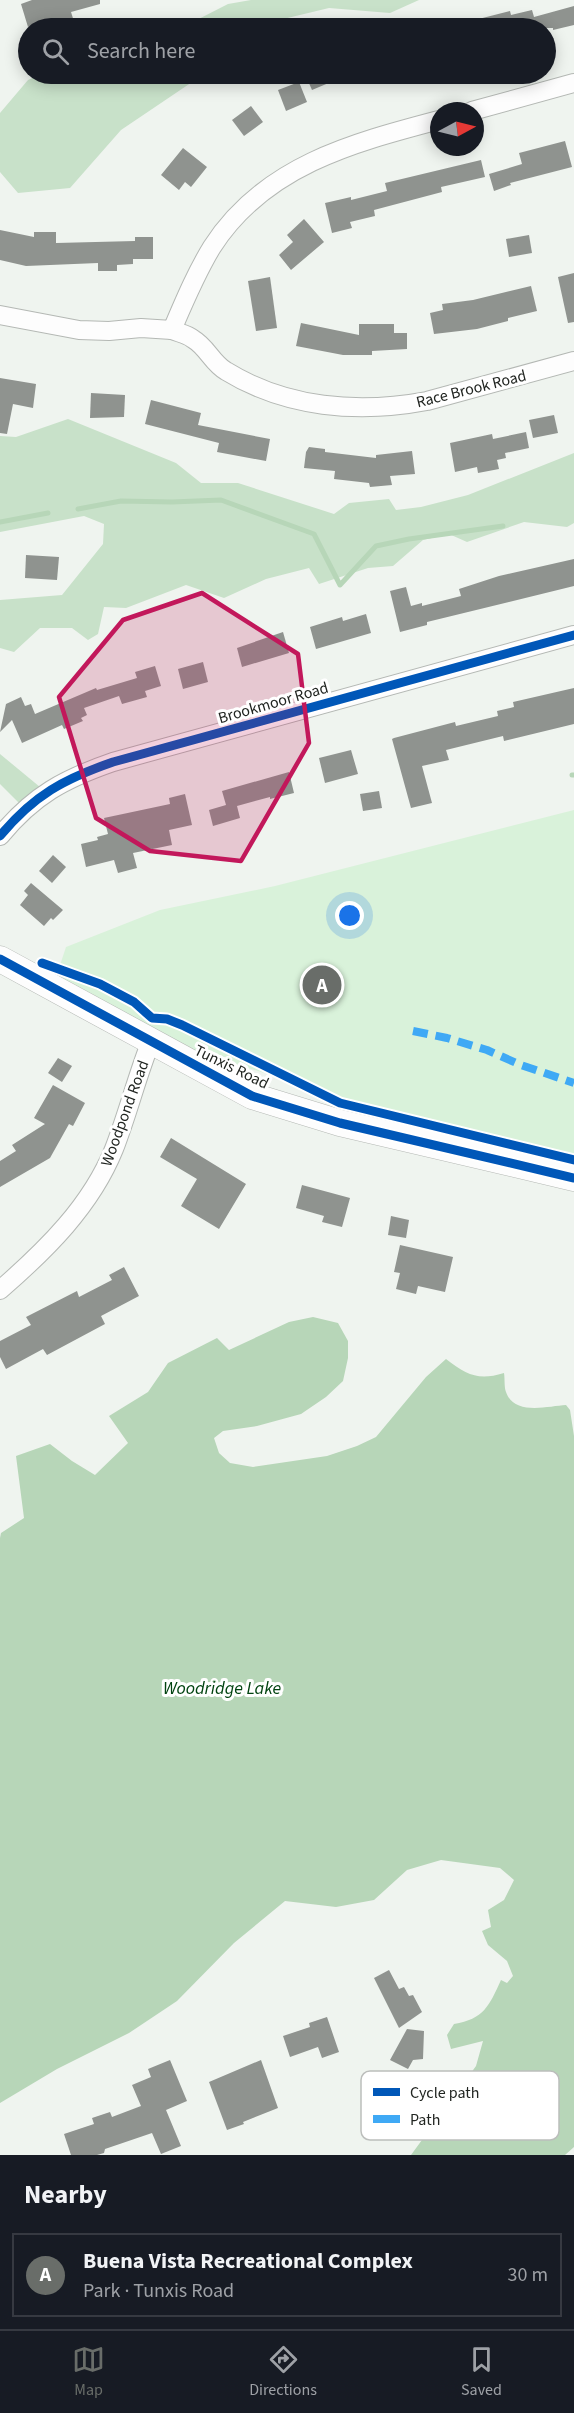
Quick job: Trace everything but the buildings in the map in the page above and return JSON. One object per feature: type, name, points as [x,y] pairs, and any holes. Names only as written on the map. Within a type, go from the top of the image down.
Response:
[{"type":"street","points":[[484,108],[574,83]]},
{"type":"street","points":[[0,315],[79,330],[109,331],[141,328],[172,330],[198,273],[226,227],[266,190],[320,156],[379,136],[430,122]]},
{"type":"street","name":"Race Brook Road","points":[[172,330],[193,338],[222,368],[251,385],[306,403],[344,407],[397,405],[426,401],[574,362]]},
{"type":"street","name":"Brookmoor Road","points":[[0,836],[46,792],[74,776],[113,762],[574,635]]},
{"type":"street","name":"Tunxis Road","points":[[0,958],[252,1096],[296,1110],[574,1178]]},
{"type":"street","name":"Woodpond Road","points":[[0,1290],[47,1247],[72,1220],[98,1181],[113,1149],[151,1041]]},
{"type":"highlighted area","points":[[202,593],[298,654],[309,743],[241,861],[150,851],[96,818],[59,697],[123,620]]},
{"type":"shaded area","points":[[251,0],[419,0],[390,13],[329,8],[287,18],[201,18],[228,4]]},
{"type":"shaded area","points":[[25,84],[189,84],[121,130],[70,188],[18,193],[0,172],[0,113]]},
{"type":"shaded area","points":[[68,419],[176,463],[201,483],[238,483],[334,514],[349,503],[389,499],[396,510],[421,507],[468,495],[574,453],[574,523],[567,527],[524,522],[467,542],[449,534],[423,540],[393,566],[368,568],[319,584],[309,568],[266,579],[224,598],[186,585],[126,608],[104,607],[98,634],[88,640],[72,628],[40,628],[14,652],[0,648],[0,600],[62,595],[103,544],[104,524],[84,516],[0,532],[0,436],[16,437]]},
{"type":"shaded area","points":[[0,754],[46,792],[25,809],[0,784]]},
{"type":"shaded area","points":[[574,810],[574,1156],[432,1126],[223,1060],[176,1049],[151,1029],[83,989],[55,980],[66,947],[160,910],[275,886]]},
{"type":"water","name":"Woodridge Lake","points":[[313,1317],[338,1323],[348,1341],[348,1358],[343,1381],[326,1397],[301,1414],[257,1426],[223,1431],[214,1438],[219,1453],[230,1463],[253,1467],[327,1456],[376,1437],[426,1377],[446,1359],[473,1375],[487,1376],[504,1373],[506,1392],[516,1404],[532,1408],[566,1405],[570,1410],[574,1436],[574,2147],[565,2155],[411,2155],[422,2140],[559,2140],[559,2071],[472,2071],[483,2041],[451,2049],[447,2035],[454,2024],[479,2015],[489,2004],[501,1980],[507,1983],[513,1976],[507,1961],[488,1945],[482,1931],[491,1927],[488,1910],[504,1900],[514,1880],[500,1868],[441,1860],[407,1870],[374,1900],[336,1907],[285,1901],[234,1943],[177,2001],[129,2033],[57,2069],[0,2103],[0,1538],[1,1533],[24,1518],[16,1456],[50,1444],[95,1475],[128,1443],[109,1416],[148,1392],[168,1363],[217,1338],[229,1350],[289,1322]]},
{"type":"waterway","points":[[78,509],[121,501],[221,500],[314,534],[340,585],[376,546],[503,526]]},
{"type":"waterway","points":[[0,522],[48,513]]},
{"type":"marked path","points":[[413,1031],[487,1050],[521,1065],[574,1083]]},
{"type":"cycle path","points":[[0,836],[25,810],[51,790],[79,775],[113,762],[574,635]]},
{"type":"cycle path","points":[[0,959],[252,1096],[340,1123],[574,1178]]},
{"type":"cycle path","points":[[42,963],[100,984],[134,1002],[152,1018],[167,1019],[182,1025],[340,1103],[574,1160]]},
{"type":"place","name":"Buena Vista Recreational Complex","points":[[322,985]]}]
